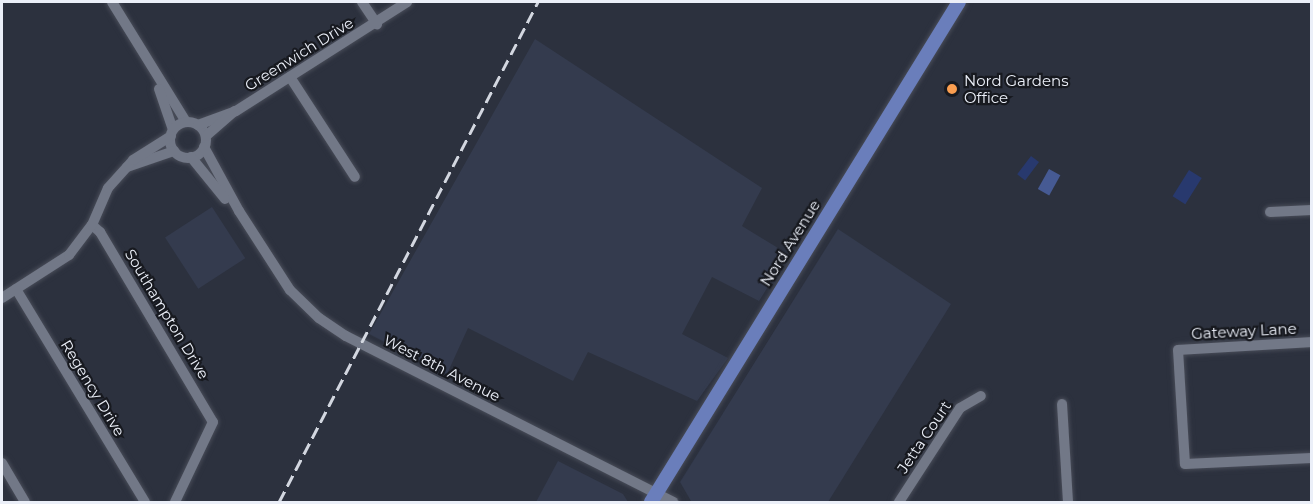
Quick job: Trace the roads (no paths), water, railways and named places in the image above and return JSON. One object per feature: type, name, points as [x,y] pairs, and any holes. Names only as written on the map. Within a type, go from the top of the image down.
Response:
[{"type":"main road","name":"Nord Avenue","points":[[653,498],[959,2]]},
{"type":"street","points":[[362,2],[376,24]]},
{"type":"street","name":"Greenwich Drive","points":[[198,125],[236,111],[376,24],[407,2]]},
{"type":"street","points":[[117,3],[152,68],[186,122],[198,125],[205,142],[191,157],[174,151],[126,167]]},
{"type":"street","points":[[152,68],[172,133],[174,151]]},
{"type":"street","points":[[290,77],[355,177]]},
{"type":"street","name":"Greenwich Drive","points":[[205,142],[236,111]]},
{"type":"street","points":[[2,298],[69,255],[92,225],[108,188],[126,167],[186,122]]},
{"type":"street","name":"West 8th Avenue","points":[[205,142],[239,211],[290,290],[334,329],[653,498],[673,502]]},
{"type":"street","name":"West 8th Avenue","points":[[191,157],[239,211]]},
{"type":"street","points":[[1270,212],[1311,210]]},
{"type":"street","name":"Southampton Drive","points":[[92,225],[105,241],[213,422],[175,502]]},
{"type":"street","name":"Regency Drive","points":[[16,289],[145,502]]},
{"type":"street","name":"Gateway Lane","points":[[1311,342],[1178,350],[1185,464],[1311,458]]},
{"type":"street","name":"Jetta Court","points":[[899,502],[960,408],[981,396]]},
{"type":"street","points":[[1062,404],[1068,502]]},
{"type":"street","points":[[2,463],[25,502]]},
{"type":"railway","points":[[279,502],[538,2]]},
{"type":"place","name":"Nord Gardens Office","points":[[952,89]]}]
